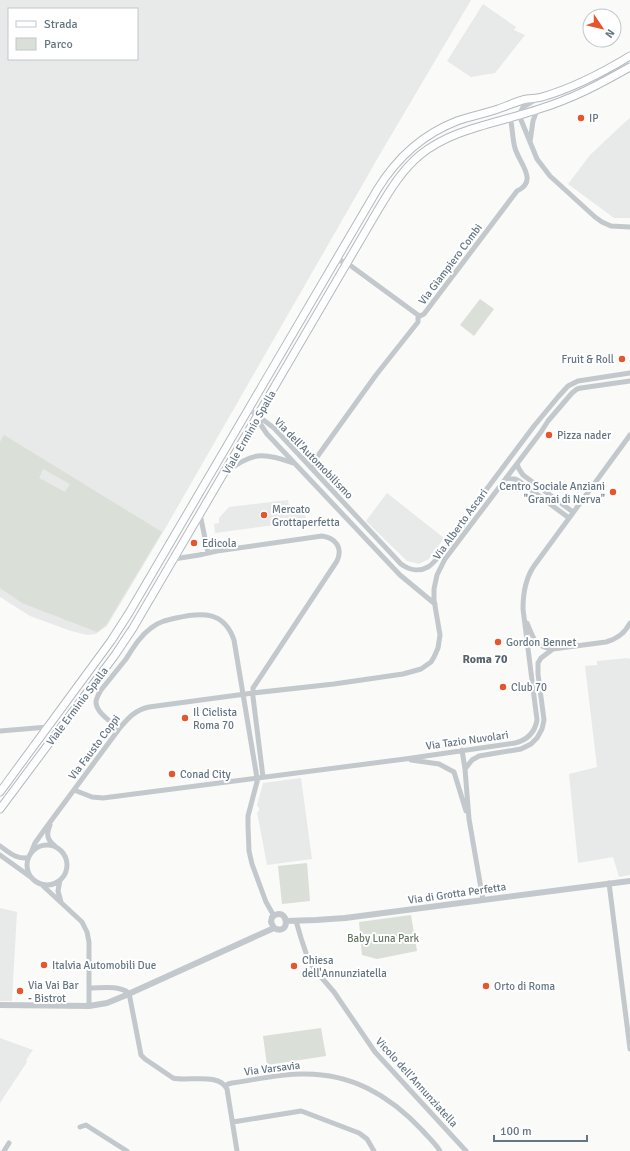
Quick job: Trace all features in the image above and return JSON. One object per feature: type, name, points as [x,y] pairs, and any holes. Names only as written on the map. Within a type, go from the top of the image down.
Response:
[{"type":"main road","name":"Viale Erminio Spalla","points":[[0,792],[122,626],[335,261],[380,186],[396,164],[415,145],[437,131],[456,122],[570,87],[605,71],[630,56]]},
{"type":"main road","name":"Viale Erminio Spalla","points":[[0,809],[127,637],[395,183],[415,160],[436,144],[450,137],[563,101],[596,86],[630,67]]},
{"type":"street","points":[[535,99],[526,104],[519,115],[537,159],[543,169],[602,222],[609,225],[630,227]]},
{"type":"street","points":[[530,143],[532,121],[537,110]]},
{"type":"street","name":"Via Giampiero Combi","points":[[314,471],[315,461],[317,458],[376,375],[418,322],[418,316],[424,314],[526,181],[526,171],[515,149],[510,118]]},
{"type":"street","points":[[335,261],[347,263],[418,316]]},
{"type":"street","name":"Via Alberto Ascari","points":[[253,693],[334,684],[403,674],[421,669],[431,662],[438,648],[440,636],[434,589],[437,573],[472,518],[477,502],[534,426],[568,386],[578,381],[630,373]]},
{"type":"street","points":[[597,378],[598,385]]},
{"type":"street","name":"Via Alberto Ascari","points":[[405,566],[410,569],[419,569],[431,565],[506,478],[552,415],[573,391],[578,388],[630,381]]},
{"type":"street","points":[[261,388],[270,394]]},
{"type":"street","points":[[249,409],[257,416]]},
{"type":"street","name":"Via dell'Automobilismo","points":[[257,416],[274,428],[364,525],[405,566]]},
{"type":"street","name":"Via dell'Automobilismo","points":[[257,416],[261,425],[268,434],[358,531],[404,579],[435,604]]},
{"type":"street","points":[[534,426],[541,432]]},
{"type":"street","name":"Via Tazio Nuvolari","points":[[74,790],[92,797],[103,798],[405,759],[520,742],[534,730],[537,716],[524,619],[523,601],[528,576],[630,435]]},
{"type":"street","name":"Via dell'Automobilismo","points":[[224,473],[243,461],[261,456],[272,456],[296,464]]},
{"type":"street","points":[[517,464],[518,469],[524,475],[573,512]]},
{"type":"street","points":[[506,478],[519,481],[569,518]]},
{"type":"street","points":[[200,514],[208,553]]},
{"type":"street","points":[[358,531],[364,525]]},
{"type":"street","points":[[174,559],[322,536],[334,540],[339,548],[338,558],[329,574],[254,686],[253,693],[259,777],[248,816],[249,851],[252,864],[266,902],[274,916],[271,920],[271,924],[274,928]]},
{"type":"street","points":[[382,556],[388,550]]},
{"type":"street","points":[[120,729],[99,710],[96,703],[97,698],[141,637],[151,627],[159,623],[188,616],[206,614],[223,623],[232,635],[235,643],[243,695],[259,777]]},
{"type":"street","name":"Via Tazio Nuvolari","points":[[524,619],[536,643],[544,648],[553,649]]},
{"type":"street","points":[[553,649],[613,640],[626,631],[630,623]]},
{"type":"street","name":"Via Tazio Nuvolari","points":[[465,769],[469,763],[479,756],[521,749],[531,744],[537,738],[542,729],[544,720],[537,666],[539,661],[553,649]]},
{"type":"street","points":[[532,675],[538,674]]},
{"type":"street","name":"Via Fausto Coppi","points":[[30,855],[41,834],[131,715],[144,708],[253,693]]},
{"type":"street","points":[[53,720],[61,726]]},
{"type":"street","points":[[0,731],[48,727]]},
{"type":"street","points":[[479,756],[492,746]]},
{"type":"street","points":[[462,750],[469,819],[483,900]]},
{"type":"street","name":"Via Tazio Nuvolari","points":[[405,759],[438,764],[454,772],[469,819]]},
{"type":"street","name":"Via Fausto Coppi","points":[[56,814],[47,834],[49,841],[56,846]]},
{"type":"street","points":[[32,879],[27,863],[30,855],[35,849],[42,845],[56,846],[63,853],[67,862],[65,873],[60,880],[58,891],[61,903]]},
{"type":"street","points":[[0,846],[17,857],[21,858],[30,855]]},
{"type":"street","points":[[0,856],[41,884],[82,922],[88,932],[89,942],[90,1006]]},
{"type":"street","points":[[41,884],[51,884],[60,880]]},
{"type":"street","name":"Via di Grotta Perfetta","points":[[274,916],[281,914],[285,917],[286,921],[345,918],[630,881]]},
{"type":"street","points":[[609,884],[630,1049]]},
{"type":"street","points":[[0,1006],[90,1006],[107,1003],[274,928],[278,930],[282,929],[285,927],[286,921]]},
{"type":"street","name":"Vicolo dell'Annunziatella","points":[[296,921],[308,959],[313,968],[334,992],[375,1052],[460,1148],[466,1151]]},
{"type":"street","points":[[89,988],[118,988],[129,993]]},
{"type":"street","points":[[129,993],[141,1055],[144,1059],[178,1080],[207,1079],[226,1086],[237,1151]]},
{"type":"street","name":"Via Varsavia","points":[[226,1086],[232,1083],[303,1074],[332,1077],[358,1083],[395,1105],[417,1124],[440,1151]]},
{"type":"street","points":[[233,1122],[304,1112],[359,1133],[367,1139],[374,1151]]},
{"type":"street","points":[[80,1127],[86,1125],[127,1151]]},
{"type":"street","points":[[4,1151],[10,1143]]},
{"type":"shaded area","points":[[0,0],[471,0],[383,149],[162,534],[107,626],[96,634],[87,635],[71,631],[30,616],[0,597]]},
{"type":"shaded area","points":[[483,4],[516,27],[514,30],[525,35],[495,73],[471,77],[447,61]]},
{"type":"shaded area","points":[[630,118],[630,218],[614,218],[568,184],[590,155]]},
{"type":"shaded area","points":[[387,493],[444,538],[429,559],[419,564],[407,561],[366,521]]},
{"type":"shaded area","name":"Mercato Grottaperfetta","points":[[288,500],[289,506],[298,505],[299,511],[305,511],[306,521],[215,533],[214,524],[219,523],[219,518],[229,507]]},
{"type":"shaded area","points":[[630,659],[630,875],[619,877],[613,857],[578,863],[569,774],[597,767],[585,666],[597,665],[597,661]]},
{"type":"shaded area","points":[[301,778],[312,859],[267,865],[257,812],[259,811],[257,805],[263,783]]},
{"type":"shaded area","points":[[0,908],[17,912],[12,1001],[0,1001]]},
{"type":"shaded area","points":[[0,1038],[33,1050],[26,1060],[27,1062],[0,1103]]},
{"type":"green space","points":[[480,299],[494,309],[474,336],[460,325]]},
{"type":"green space","points":[[4,435],[162,532],[106,625],[97,632],[22,603],[0,588],[0,442]],"holes":[[[43,469],[70,484],[65,492],[39,478]]]},
{"type":"green space","points":[[307,863],[310,901],[282,904],[278,866]]},
{"type":"green space","name":"Baby Luna Park","points":[[411,915],[417,951],[377,959],[362,955],[359,922]]},
{"type":"green space","points":[[321,1028],[326,1056],[267,1065],[263,1036]]},
{"type":"place","name":"IP","points":[[581,118]]},
{"type":"place","name":"Fruit & Roll","points":[[622,359]]},
{"type":"place","name":"Pizza nader","points":[[549,435]]},
{"type":"place","name":"Centro Sociale Anziani \"Granai di Nerva\"","points":[[613,492]]},
{"type":"place","name":"Mercato Grottaperfetta","points":[[264,515]]},
{"type":"place","name":"Edicola","points":[[194,543]]},
{"type":"place","name":"Gordon Bennet","points":[[498,642]]},
{"type":"place","name":"Club 70","points":[[503,687]]},
{"type":"place","name":"Il Ciclista Roma 70","points":[[185,718]]},
{"type":"place","name":"Conad City","points":[[172,774]]},
{"type":"place","name":"Italvia Automobili Due","points":[[44,965]]},
{"type":"place","name":"Chiesa dell'Annunziatella","points":[[294,966]]},
{"type":"place","name":"Orto di Roma","points":[[486,986]]},
{"type":"place","name":"Via Vai Bar - Bistrot","points":[[20,991]]},
{"type":"district","name":"Roma 70","points":[[485,659]]}]
